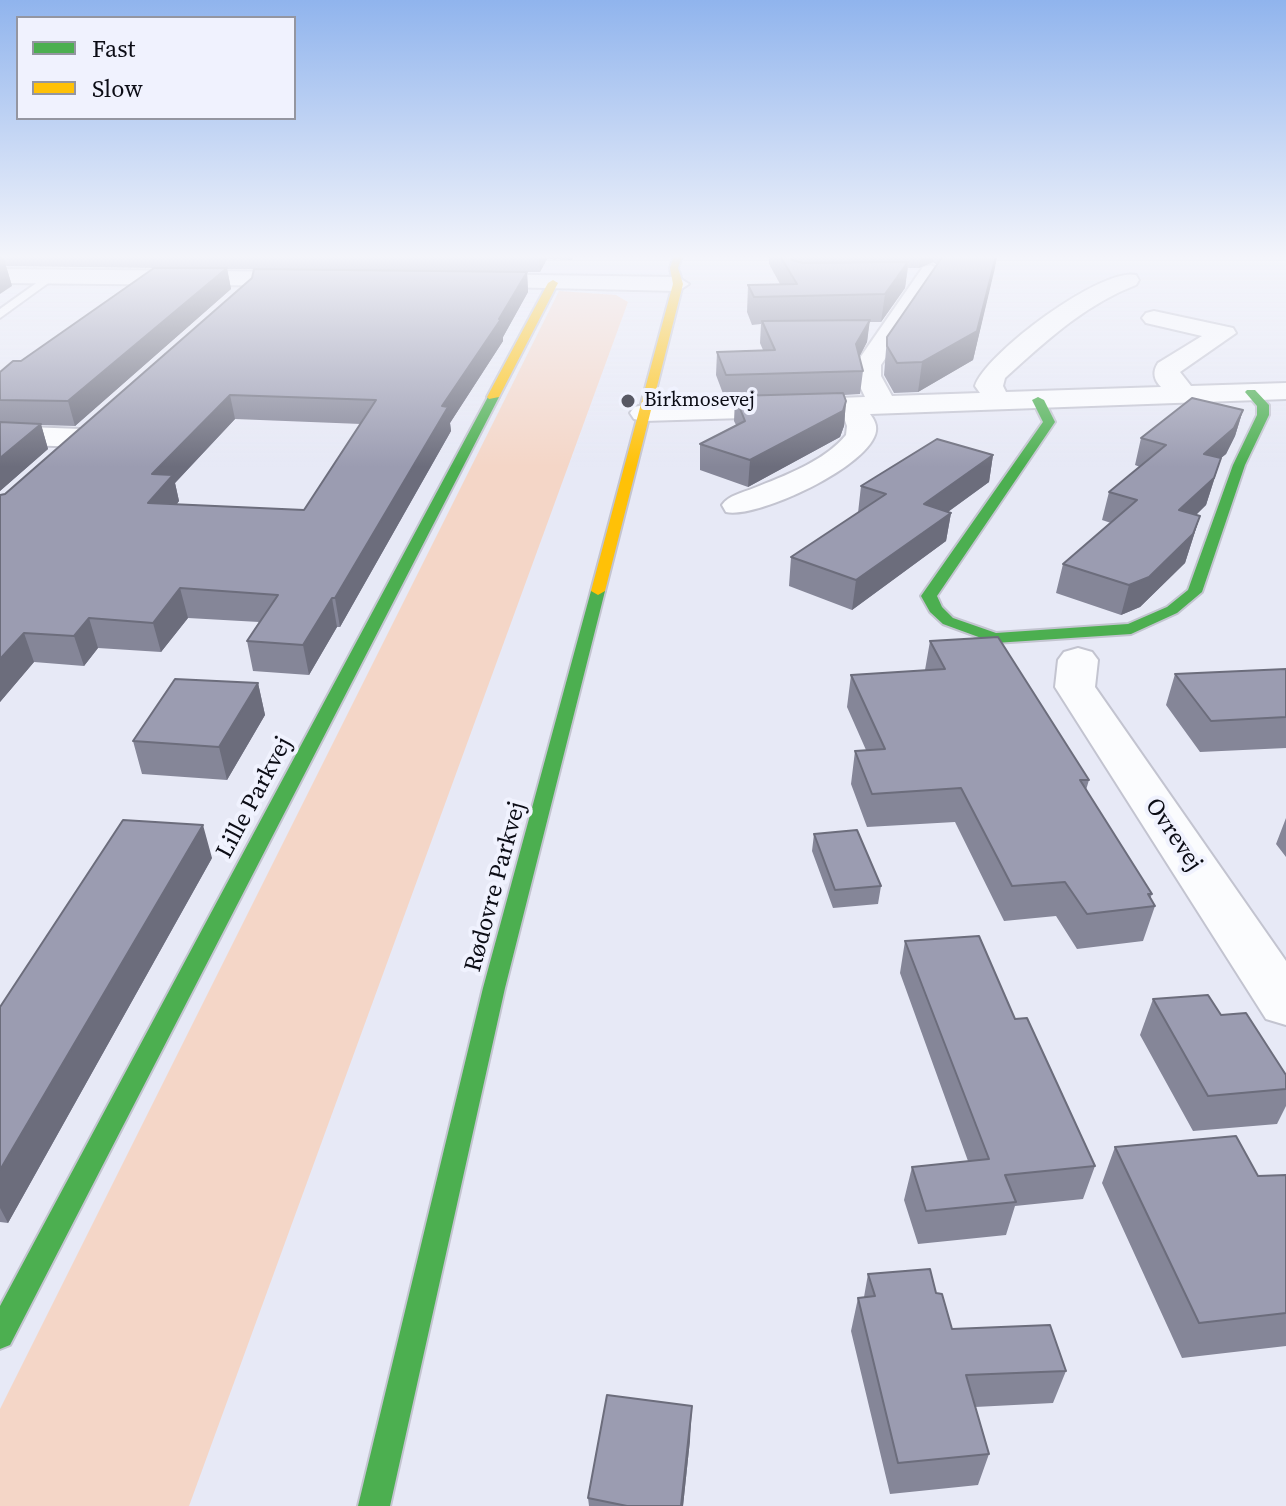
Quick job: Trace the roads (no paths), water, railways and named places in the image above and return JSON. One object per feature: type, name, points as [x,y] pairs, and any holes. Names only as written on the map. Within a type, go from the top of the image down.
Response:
[{"type":"street","name":"Lille Parkvej","points":[[0,1335],[530,326]]},
{"type":"street","name":"Rødovre Parkvej","points":[[374,1506],[494,988],[667,326]]},
{"type":"street","points":[[883,405],[868,376],[868,365],[892,326]]},
{"type":"street","points":[[998,401],[989,386],[992,375],[1051,326]]},
{"type":"street","points":[[1183,394],[1168,379],[1167,369],[1224,333],[1193,326]]},
{"type":"street","points":[[860,331],[888,332]]},
{"type":"street","points":[[644,413],[1286,391]]},
{"type":"street","points":[[1038,400],[1049,422],[929,596],[935,609],[948,621],[995,638],[1131,629],[1172,610],[1195,592],[1239,465],[1263,415],[1263,405],[1251,392]]},
{"type":"street","points":[[738,505],[765,498],[849,450],[862,431],[861,422],[851,406]]},
{"type":"street","points":[[0,435],[92,428],[58,459]]},
{"type":"street","name":"Ovrevej","points":[[1078,660],[1075,687],[1286,1004]]},
{"type":"place","name":"Birkmosevej","points":[[628,401]]}]
